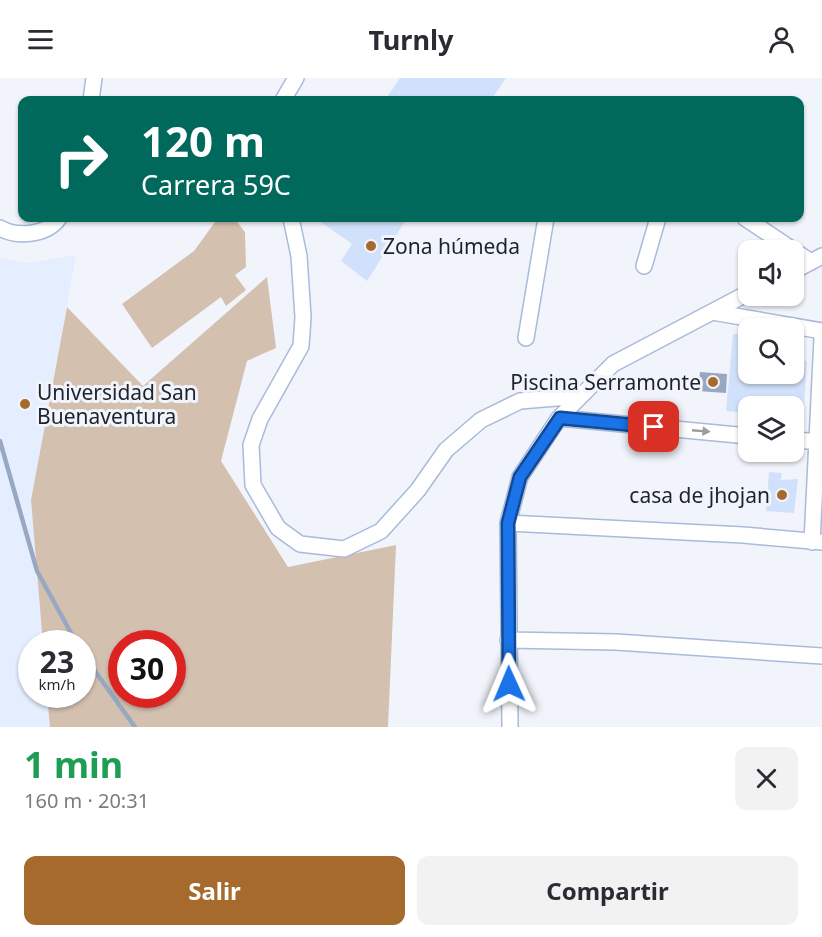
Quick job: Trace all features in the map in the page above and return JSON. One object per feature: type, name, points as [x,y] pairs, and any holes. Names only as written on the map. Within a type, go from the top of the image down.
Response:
[{"type":"street","points":[[92,96],[94,78]]},
{"type":"street","points":[[285,96],[296,78]]},
{"type":"street","points":[[0,228],[30,235],[56,222]]},
{"type":"street","points":[[292,222],[299,256],[303,317],[302,345],[260,419],[251,445],[253,485],[278,528],[300,544],[344,549],[381,531],[418,490],[446,450],[481,420],[520,401],[581,396]]},
{"type":"street","points":[[526,338],[545,222]]},
{"type":"street","points":[[644,266],[657,222]]},
{"type":"street","points":[[752,222],[817,259]]},
{"type":"street","points":[[510,727],[508,523],[520,477],[560,418],[613,364],[738,298]]},
{"type":"street","points":[[712,312],[822,331]]},
{"type":"street","points":[[508,523],[743,535],[817,542],[822,338]]},
{"type":"street","points":[[560,418],[738,435]]},
{"type":"street","points":[[804,441],[819,442]]},
{"type":"street","points":[[508,640],[616,642],[822,657]]},
{"type":"shaded area","points":[[215,222],[237,222],[245,232],[246,267],[235,275],[246,290],[226,306],[221,297],[152,348],[122,304],[194,251]]},
{"type":"shaded area","name":"Universidad San Buenaventura","points":[[76,255],[31,500],[42,630],[18,630],[18,708],[48,708],[50,727],[0,727],[0,258],[30,263]]},
{"type":"shaded area","points":[[267,277],[276,348],[247,361],[221,461],[288,567],[396,545],[388,727],[50,727],[48,708],[96,708],[96,630],[42,630],[31,500],[67,307],[143,386]]},
{"type":"water","name":"Piscina Serramonte","points":[[700,372],[727,374],[726,393],[698,391]]},
{"type":"building","points":[[400,78],[506,78],[494,96],[388,96]]},
{"type":"building","name":"Zona húmeda","points":[[321,222],[404,222],[367,281],[341,261],[352,244]]},
{"type":"building","points":[[733,334],[738,334],[738,384],[804,384],[804,361],[807,361],[804,406],[804,396],[738,396],[738,412],[726,411]]},
{"type":"building","name":"casa de jhojan","points":[[769,472],[782,473],[781,480],[798,479],[794,513],[766,511]]},
{"type":"waterway","points":[[0,441],[37,571],[69,630]]},
{"type":"waterway","points":[[96,673],[135,727]]},
{"type":"place","name":"Zona húmeda","points":[[371,246]]},
{"type":"place","name":"Piscina Serramonte","points":[[713,382]]},
{"type":"place","name":"Universidad San Buenaventura","points":[[25,404]]},
{"type":"place","name":"casa de jhojan","points":[[782,495]]},
{"type":"route","points":[[509,684],[508,523],[520,477],[560,418],[654,427]]}]
